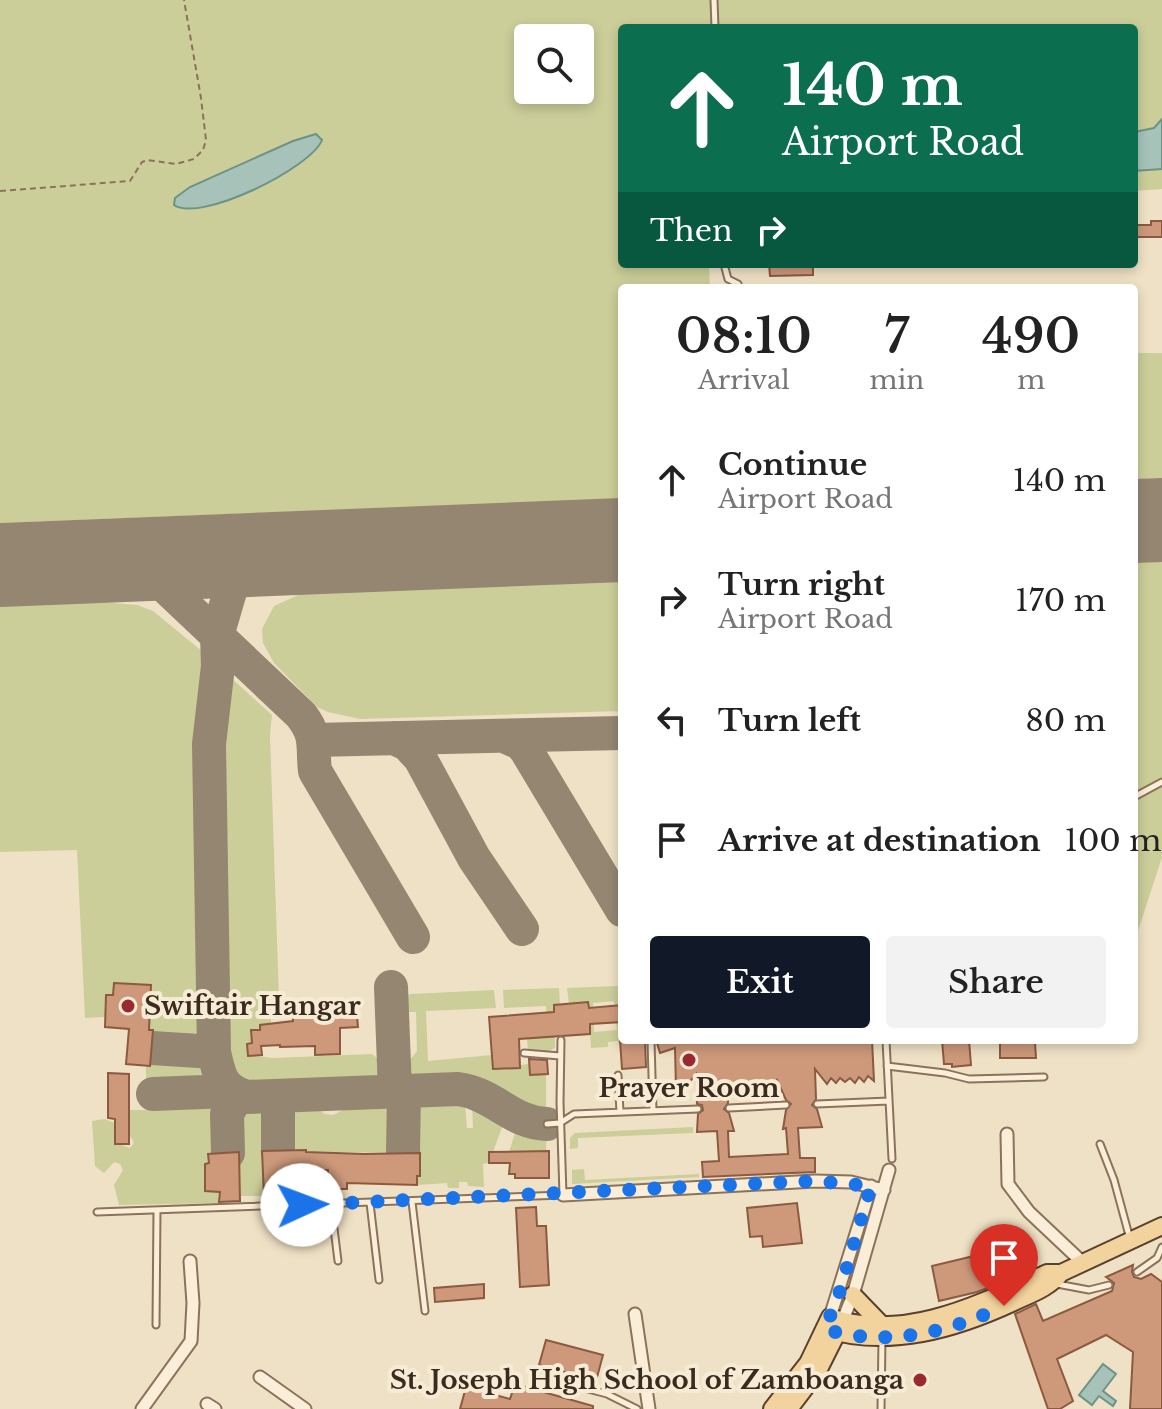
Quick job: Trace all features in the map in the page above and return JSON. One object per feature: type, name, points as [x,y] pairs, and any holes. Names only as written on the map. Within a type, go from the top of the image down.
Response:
[{"type":"main road","points":[[772,1409],[816,1365],[880,1333],[953,1314],[1053,1277],[1162,1227]]},
{"type":"main road","points":[[853,1295],[880,1333]]},
{"type":"main road","points":[[789,1409],[816,1365],[834,1325],[880,1333]]},
{"type":"street","points":[[1007,1134],[1008,1184],[1029,1212],[1082,1262]]},
{"type":"street","points":[[834,1325],[853,1295],[890,1165]]},
{"type":"street","points":[[563,1195],[815,1181],[884,1190]]},
{"type":"street","points":[[834,1325],[871,1186]]},
{"type":"street","points":[[142,1409],[191,1341],[193,1303],[190,1261]]},
{"type":"street","points":[[635,1314],[649,1409]]},
{"type":"street","points":[[260,1377],[305,1409]]},
{"type":"street","points":[[281,1409],[289,1397]]},
{"type":"lane","points":[[714,0],[715,24]]},
{"type":"lane","points":[[725,268],[728,279],[738,284]]},
{"type":"lane","points":[[1138,795],[1162,782]]},
{"type":"lane","points":[[97,1212],[563,1195],[561,1040]]},
{"type":"lane","points":[[651,1044],[653,1111]]},
{"type":"lane","points":[[886,1044],[890,1165]]},
{"type":"lane","points":[[524,1053],[560,1056]]},
{"type":"lane","points":[[887,1066],[969,1079],[1044,1077]]},
{"type":"lane","points":[[618,1075],[620,1112]]},
{"type":"lane","points":[[817,1104],[889,1101]]},
{"type":"lane","points":[[560,1102],[564,1109],[574,1114],[698,1109]]},
{"type":"lane","points":[[729,1108],[786,1105]]},
{"type":"lane","points":[[547,1124],[560,1123],[574,1114]]},
{"type":"lane","points":[[1100,1144],[1114,1180],[1130,1241]]},
{"type":"lane","points":[[412,1202],[425,1311]]},
{"type":"lane","points":[[370,1203],[379,1280]]},
{"type":"lane","points":[[331,1204],[338,1261]]},
{"type":"lane","points":[[156,1325],[157,1210]]},
{"type":"lane","points":[[1137,1272],[1157,1258],[1162,1247]]},
{"type":"lane","points":[[1053,1277],[1089,1290],[1109,1285]]},
{"type":"lane","points":[[880,1333],[881,1409]]},
{"type":"lane","points":[[539,1376],[607,1394],[637,1409]]},
{"type":"path","points":[[0,191],[130,181],[142,162],[176,164],[194,159],[203,150],[206,140],[201,98],[184,0]]},
{"type":"green space","points":[[0,0],[1162,0],[1162,189],[1138,191],[1138,24],[618,24],[618,268],[709,268],[710,284],[618,284],[618,499],[0,523]]},
{"type":"green space","points":[[1138,353],[1162,353],[1162,478],[1138,479]]},
{"type":"green space","points":[[1162,558],[1162,857],[1138,931],[1138,559]]},
{"type":"green space","points":[[618,580],[618,711],[360,719],[328,712],[317,707],[274,663],[263,643],[262,629],[274,606],[303,593]]},
{"type":"green space","points":[[101,602],[137,605],[153,611],[203,652],[209,669],[204,750],[207,1032],[203,1038],[191,1043],[152,1040],[153,1031],[149,1030],[151,985],[114,983],[113,995],[106,996],[105,1017],[85,1018],[77,850],[0,852],[0,606]]},
{"type":"green space","points":[[226,677],[230,677],[272,715],[270,735],[279,999],[271,1000],[271,1024],[252,1031],[252,1043],[247,1044],[248,1055],[273,1058],[372,1054],[388,1067],[389,1076],[382,1084],[247,1089],[233,1080],[224,1064],[216,751],[217,717]]},
{"type":"green space","points":[[618,986],[618,1042],[608,1042],[608,1047],[591,1048],[588,1003],[569,1004],[567,988]],"holes":[[[614,1001],[617,1030],[594,1032],[593,1003]]]},
{"type":"green space","points":[[559,988],[560,1004],[554,1005],[555,1048],[528,1051],[527,1038],[548,1036],[546,1006],[504,1008],[503,990]]},
{"type":"green space","points":[[494,990],[496,1008],[426,1011],[428,1061],[492,1055],[493,1069],[520,1068],[520,1065],[529,1064],[530,1075],[546,1074],[546,1117],[517,1110],[474,1084],[424,1084],[401,1076],[399,1062],[408,1062],[417,1051],[416,1012],[398,1012],[398,1001],[410,994]]},
{"type":"green space","points":[[151,1053],[200,1058],[219,1087],[153,1090],[153,1079],[146,1079],[146,1066],[150,1065]]},
{"type":"green space","points":[[224,1096],[227,1100],[222,1112],[224,1153],[208,1154],[209,1163],[205,1164],[205,1191],[220,1192],[219,1203],[119,1205],[114,1185],[123,1170],[120,1164],[114,1162],[104,1173],[95,1166],[92,1121],[104,1119],[115,1123],[115,1143],[130,1148],[134,1143],[126,1129],[129,1110],[152,1110],[153,1099]]},
{"type":"green space","points":[[458,1097],[465,1105],[467,1128],[473,1128],[472,1104],[476,1099],[504,1117],[493,1152],[489,1152],[489,1163],[483,1164],[484,1187],[468,1186],[467,1182],[459,1182],[459,1188],[448,1188],[447,1183],[417,1185],[420,1153],[407,1153],[409,1110],[425,1100]]},
{"type":"green space","points":[[390,1099],[399,1107],[400,1153],[284,1151],[283,1111],[289,1105],[310,1104],[325,1114],[333,1115],[363,1100]]},
{"type":"green space","points":[[265,1104],[272,1111],[273,1151],[262,1152],[264,1196],[240,1196],[239,1153],[233,1152],[231,1119],[238,1107]]},
{"type":"green space","points":[[521,1126],[547,1130],[546,1151],[509,1152],[516,1130]]},
{"type":"green space","points":[[693,1127],[693,1133],[578,1138],[578,1148],[570,1149],[570,1138],[575,1133]]},
{"type":"green space","points":[[584,1169],[585,1180],[699,1174],[699,1177],[572,1184],[572,1170]]},
{"type":"water","points":[[1162,119],[1162,169],[1138,171],[1138,131],[1154,128]]},
{"type":"water","points":[[316,134],[322,140],[314,152],[254,190],[207,206],[187,209],[174,205],[175,198],[190,187],[293,141]]},
{"type":"water","points":[[1103,1364],[1116,1374],[1103,1391],[1116,1401],[1113,1406],[1099,1396],[1092,1405],[1079,1395]]},
{"type":"building","points":[[1151,221],[1162,221],[1162,237],[1138,237],[1138,225],[1151,225]]},
{"type":"building","points":[[769,268],[813,268],[813,275],[770,276]]},
{"type":"building","name":"Swiftair Hangar","points":[[114,983],[151,985],[149,1030],[153,1030],[150,1066],[126,1064],[129,1029],[105,1027],[106,995],[113,995]]},
{"type":"building","points":[[588,1002],[589,1008],[618,1005],[618,1022],[590,1024],[590,1034],[519,1039],[520,1068],[493,1069],[489,1017],[554,1012],[554,1005]]},
{"type":"building","points":[[356,1004],[358,1027],[340,1028],[340,1054],[315,1055],[315,1046],[280,1045],[261,1046],[262,1055],[248,1056],[247,1044],[252,1043],[251,1030],[260,1030],[260,1025],[293,1021],[292,1005]]},
{"type":"building","points":[[620,1044],[645,1044],[646,1067],[622,1069]]},
{"type":"building","points":[[657,1044],[872,1044],[874,1081],[868,1076],[864,1082],[859,1077],[855,1083],[850,1078],[845,1082],[840,1078],[836,1083],[831,1078],[827,1084],[815,1069],[816,1099],[812,1105],[817,1109],[822,1127],[798,1128],[800,1158],[815,1158],[815,1172],[703,1177],[702,1162],[719,1161],[717,1131],[697,1132],[698,1114],[703,1110],[702,1105],[697,1104],[696,1074],[684,1089],[681,1084],[676,1089],[675,1048],[660,1053]],"holes":[[[769,1080],[773,1085],[777,1080],[791,1104],[786,1110],[783,1129],[786,1128],[788,1154],[729,1157],[728,1131],[734,1131],[729,1113],[724,1109],[728,1096],[743,1082],[747,1086],[751,1081],[755,1086],[759,1081],[763,1086]]]},
{"type":"building","points":[[942,1044],[969,1044],[971,1065],[952,1067],[952,1064],[944,1064]]},
{"type":"building","points":[[1000,1044],[1035,1044],[1036,1058],[1000,1058]]},
{"type":"building","points":[[529,1059],[547,1060],[548,1074],[530,1075]]},
{"type":"building","points":[[108,1073],[129,1074],[129,1144],[115,1144],[115,1119],[108,1118]]},
{"type":"building","points":[[262,1151],[364,1154],[420,1153],[420,1176],[417,1176],[417,1185],[347,1183],[347,1189],[327,1189],[328,1170],[306,1170],[307,1195],[264,1196]]},
{"type":"building","points":[[549,1151],[549,1178],[515,1178],[515,1174],[509,1174],[510,1163],[489,1163],[489,1152]]},
{"type":"building","points":[[239,1152],[240,1201],[219,1202],[220,1192],[205,1191],[208,1154]]},
{"type":"building","points":[[797,1203],[802,1243],[763,1247],[762,1236],[750,1237],[747,1208]]},
{"type":"building","points":[[536,1207],[537,1226],[546,1226],[549,1285],[520,1287],[516,1208]]},
{"type":"building","points":[[1007,1242],[1016,1270],[988,1279],[990,1287],[939,1301],[932,1266],[982,1254],[980,1249]]},
{"type":"building","points":[[1133,1265],[1134,1277],[1141,1279],[1151,1274],[1162,1282],[1162,1409],[1130,1409],[1133,1352],[1106,1335],[1057,1359],[1073,1401],[1060,1409],[1048,1409],[1015,1314],[1036,1304],[1043,1321],[1112,1291],[1114,1283],[1106,1277]]},
{"type":"building","points":[[484,1284],[484,1298],[435,1302],[434,1288]]},
{"type":"building","points":[[546,1340],[603,1355],[596,1381],[539,1365]]},
{"type":"building","points":[[515,1384],[593,1406],[593,1409],[460,1409],[466,1387],[510,1399]]},
{"type":"taxiway","points":[[261,554],[246,564],[231,588],[217,636],[218,666],[209,744],[214,1052],[223,1081],[231,1090],[246,1097],[458,1089],[482,1096],[523,1119],[547,1124]]},
{"type":"taxiway","points":[[131,560],[156,578],[301,715],[312,736],[315,771],[413,937]]},
{"type":"taxiway","points":[[314,740],[618,733]]},
{"type":"taxiway","points":[[504,736],[520,743],[526,750],[618,903]]},
{"type":"taxiway","points":[[394,738],[407,744],[420,758],[474,858],[522,929]]},
{"type":"taxiway","points":[[391,987],[395,1091]]},
{"type":"taxiway","points":[[152,1048],[214,1052]]},
{"type":"taxiway","points":[[403,1153],[404,1090]]},
{"type":"taxiway","points":[[153,1094],[229,1091]]},
{"type":"taxiway","points":[[228,1153],[227,1114],[238,1094]]},
{"type":"taxiway","points":[[278,1096],[278,1151]]},
{"type":"runway","points":[[1138,521],[1162,520]]},
{"type":"runway","points":[[0,565],[618,540]]},
{"type":"place","name":"Swiftair Hangar","points":[[128,1006]]},
{"type":"place","name":"Prayer Room","points":[[689,1060]]},
{"type":"place","name":"St. Joseph High School of Zamboanga","points":[[920,1380]]},
{"type":"route","points":[[302,1205],[815,1181],[851,1182],[871,1186],[840,1291],[825,1329],[852,1336],[912,1335],[956,1326],[1004,1306]]}]
